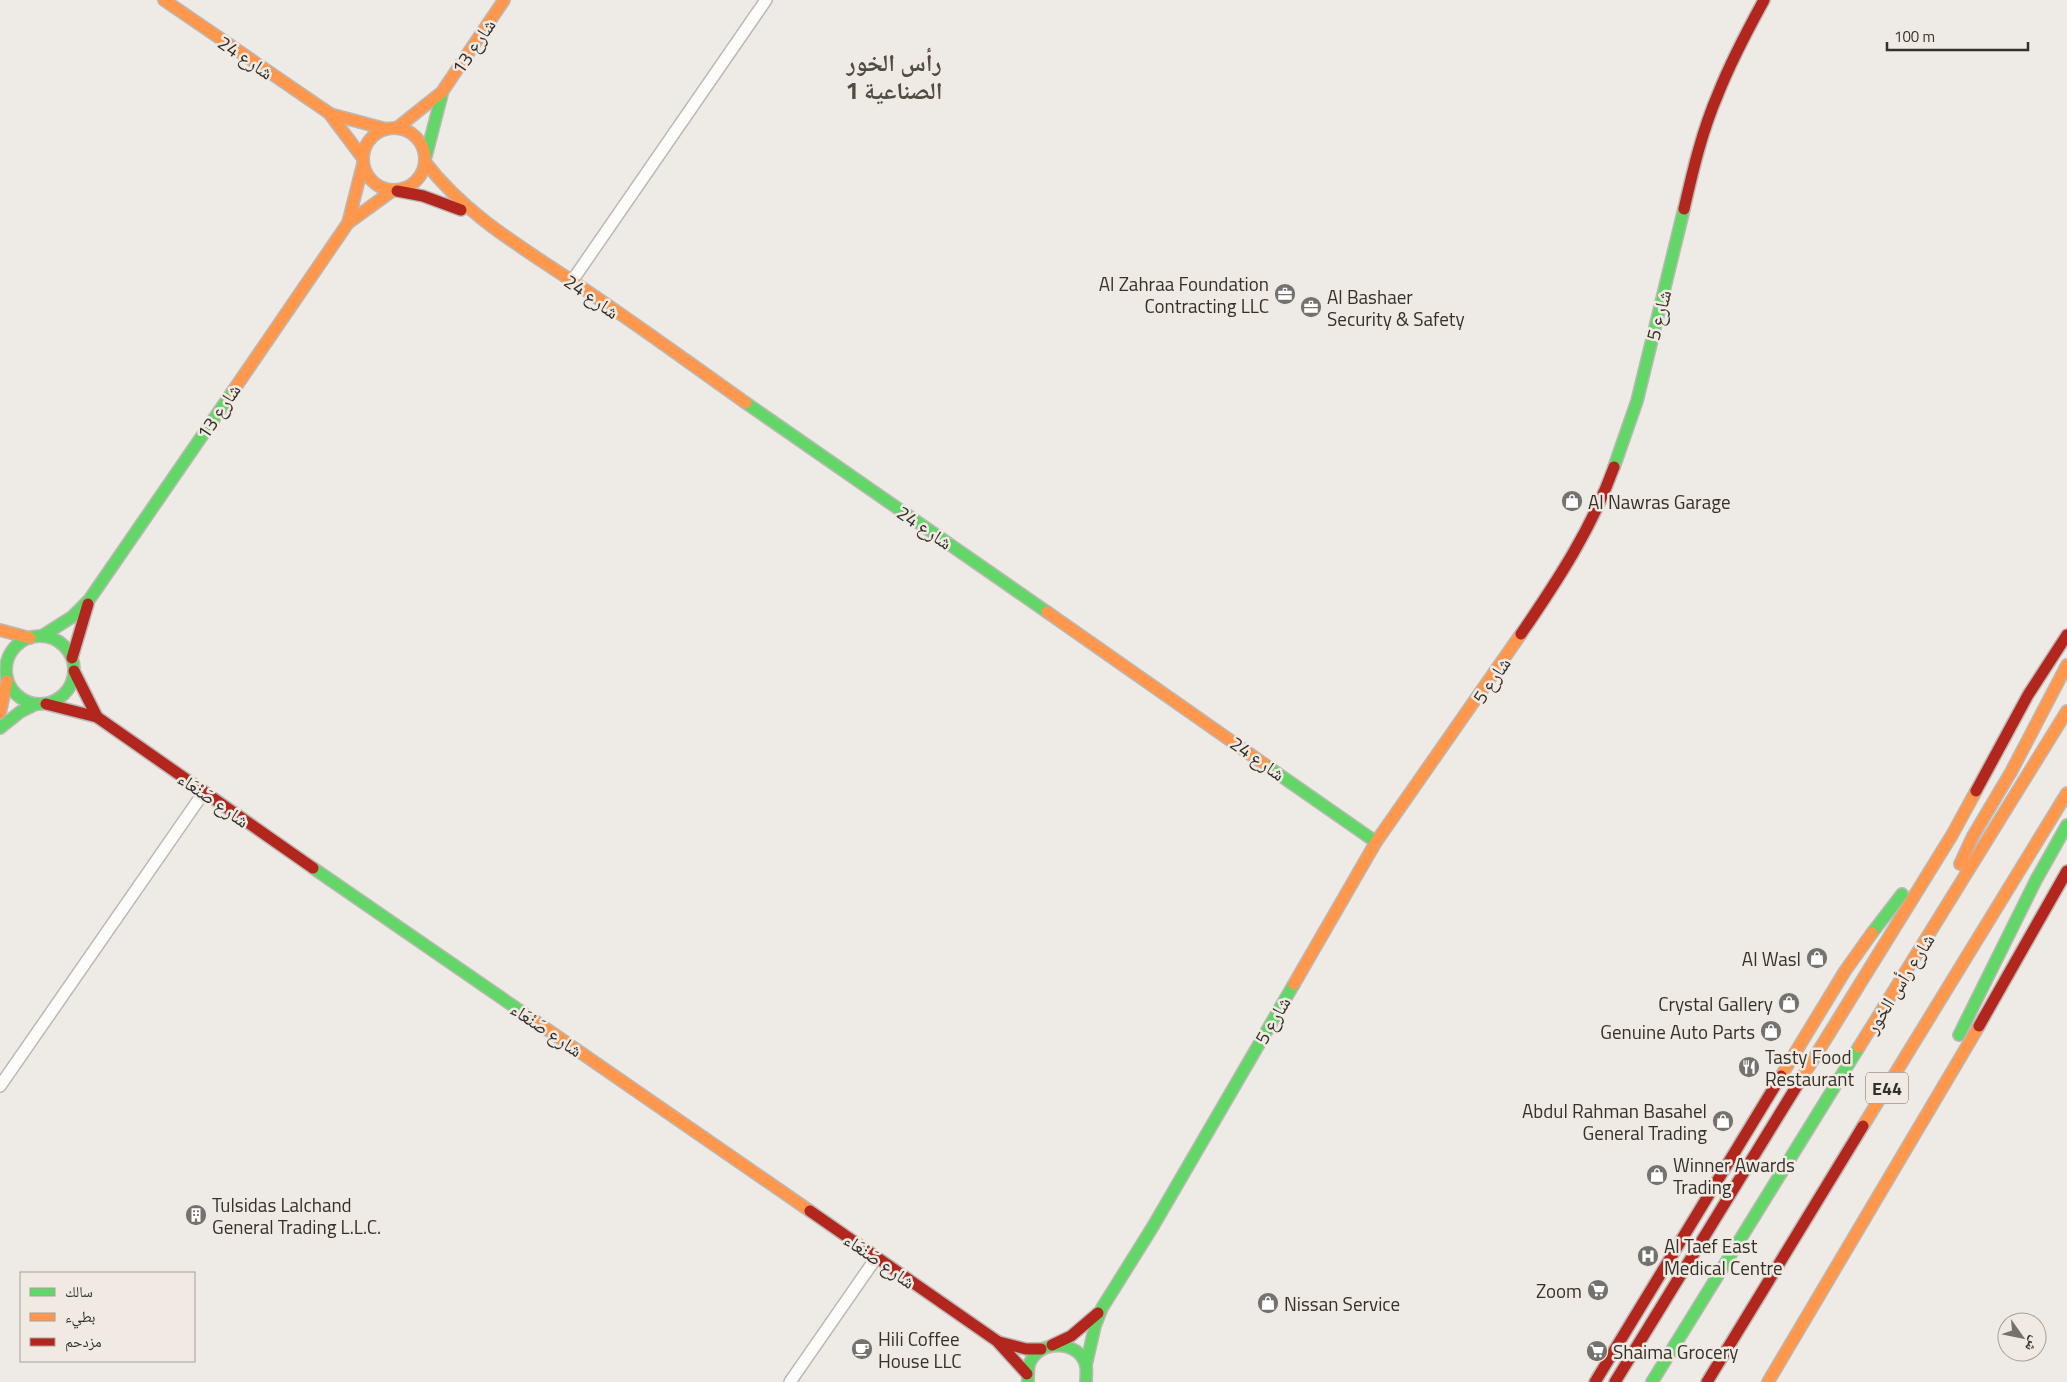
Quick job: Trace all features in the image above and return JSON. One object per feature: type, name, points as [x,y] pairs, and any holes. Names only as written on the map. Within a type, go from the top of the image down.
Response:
[{"type":"main road","name":"شارع 24","points":[[164,0],[329,113],[363,161]]},
{"type":"main road","name":"شارع 13","points":[[425,159],[442,92],[504,0]]},
{"type":"main road","name":"شارع 5","points":[[1047,1347],[1071,1336],[1088,1323],[1102,1308],[1152,1228],[1376,842],[1473,706],[1564,571],[1603,497],[1637,401],[1699,147],[1721,86],[1740,44],[1764,0]]},
{"type":"main road","name":"شارع 13","points":[[392,128],[442,92]]},
{"type":"main road","name":"شارع 24","points":[[329,113],[392,128]]},
{"type":"main road","points":[[392,128],[407,131],[416,137],[425,159],[422,172],[416,181],[408,188],[394,191],[372,183],[366,174],[363,161],[370,139],[392,128]]},
{"type":"main road","name":"شارع 24","points":[[425,159],[454,199],[472,214],[572,281],[1376,842]]},
{"type":"main road","name":"شارع 13","points":[[348,223],[363,161]]},
{"type":"main road","name":"شارع 24","points":[[394,191],[423,196],[472,214]]},
{"type":"main road","name":"شارع 13","points":[[42,636],[72,617],[89,600],[348,223],[394,191]]},
{"type":"main road","name":"شارع 13","points":[[72,658],[89,600]]},
{"type":"main road","points":[[0,630],[30,638]]},
{"type":"main road","points":[[1615,1382],[1947,843],[2028,694],[2067,635]]},
{"type":"main road","points":[[0,728],[20,712],[57,700],[66,692],[72,682],[74,671],[72,658],[60,643],[42,636],[30,638],[18,644],[3,664],[8,680],[18,696],[41,704]]},
{"type":"main road","points":[[1923,944],[1973,836],[2011,772],[2067,666]]},
{"type":"main road","name":"شارع صَنْعَاء","points":[[74,671],[97,717]]},
{"type":"main road","points":[[0,713],[8,680]]},
{"type":"main road","name":"شارع صَنْعَاء","points":[[41,704],[97,717],[997,1341],[1028,1378]]},
{"type":"main road","name":"شارع رأس الخور","points":[[1652,1382],[2067,711]]},
{"type":"main road","points":[[1595,1382],[1845,971],[1872,933],[1915,879],[1952,819],[1974,793]]},
{"type":"main road","name":"E44","points":[[1707,1382],[2067,793]]},
{"type":"main road","points":[[1936,1101],[1953,1047],[2036,880],[2067,825]]},
{"type":"main road","points":[[1768,1382],[1936,1101],[2067,871]]},
{"type":"main road","name":"شارع 5","points":[[1088,1376],[1089,1346],[1102,1308]]},
{"type":"main road","name":"شارع صَنْعَاء","points":[[997,1341],[1026,1349],[1063,1345],[1073,1348],[1081,1356],[1088,1376]]},
{"type":"main road","points":[[1028,1378],[1034,1356],[1047,1347]]},
{"type":"street","points":[[572,281],[766,0]]},
{"type":"street","points":[[0,1086],[204,792]]},
{"type":"street","points":[[790,1382],[876,1258]]},
{"type":"traffic: fast","points":[[426,156],[442,94]]},
{"type":"traffic: fast","points":[[1614,467],[1637,401],[1684,209]]},
{"type":"traffic: fast","points":[[42,636],[72,617],[89,600],[233,391]]},
{"type":"traffic: fast","points":[[746,403],[1047,612]]},
{"type":"traffic: fast","points":[[40,636],[53,639],[64,646],[71,657],[74,670],[71,683],[64,694],[53,701],[40,704],[27,701],[16,694],[9,683],[6,670],[9,657],[16,646],[27,639],[40,636]]},
{"type":"traffic: fast","points":[[0,728],[20,712],[36,704]]},
{"type":"traffic: fast","points":[[1264,764],[1376,842]]},
{"type":"traffic: fast","points":[[1959,1035],[2036,880],[2067,825]]},
{"type":"traffic: fast","points":[[313,868],[535,1021]]},
{"type":"traffic: fast","points":[[1872,933],[1902,894]]},
{"type":"traffic: fast","points":[[1086,1365],[1095,1326],[1102,1308],[1152,1228],[1294,984]]},
{"type":"traffic: fast","points":[[1652,1382],[1859,1047]]},
{"type":"traffic: fast","points":[[1028,1381],[1029,1365],[1034,1356],[1040,1350],[1058,1346],[1076,1351],[1082,1357],[1086,1366],[1086,1382]]},
{"type":"traffic: slow","points":[[164,0],[329,113],[362,157]]},
{"type":"traffic: slow","points":[[397,128],[442,92],[504,0]]},
{"type":"traffic: slow","points":[[330,114],[386,129]]},
{"type":"traffic: slow","points":[[388,128],[400,128],[416,137],[423,147],[425,159],[423,171],[416,181],[400,190],[388,190],[377,185],[368,176],[363,165],[363,153],[368,142],[377,133],[388,128]]},
{"type":"traffic: slow","points":[[425,162],[457,197],[493,227],[746,403]]},
{"type":"traffic: slow","points":[[348,223],[363,164]]},
{"type":"traffic: slow","points":[[233,391],[348,223],[392,191]]},
{"type":"traffic: slow","points":[[1047,612],[1264,764]]},
{"type":"traffic: slow","points":[[0,630],[30,638]]},
{"type":"traffic: slow","points":[[1294,984],[1376,842],[1521,634]]},
{"type":"traffic: slow","points":[[1960,864],[1973,836],[2011,772],[2067,665]]},
{"type":"traffic: slow","points":[[0,713],[7,681]]},
{"type":"traffic: slow","points":[[1859,1047],[2067,711]]},
{"type":"traffic: slow","points":[[1798,1084],[1952,835],[1976,791]]},
{"type":"traffic: slow","points":[[1863,1126],[2067,793]]},
{"type":"traffic: slow","points":[[1781,1076],[1845,971],[1872,933]]},
{"type":"traffic: slow","points":[[535,1021],[810,1211]]},
{"type":"traffic: slow","points":[[1768,1382],[1979,1026]]},
{"type":"traffic: jam","points":[[1684,209],[1698,151],[1712,108],[1745,35],[1764,0]]},
{"type":"traffic: jam","points":[[397,191],[423,196],[461,210]]},
{"type":"traffic: jam","points":[[1521,634],[1561,574],[1585,532],[1614,467]]},
{"type":"traffic: jam","points":[[72,658],[88,604]]},
{"type":"traffic: jam","points":[[1976,791],[2028,695],[2067,635]]},
{"type":"traffic: jam","points":[[74,671],[97,717]]},
{"type":"traffic: jam","points":[[46,704],[97,717],[313,868]]},
{"type":"traffic: jam","points":[[1979,1026],[2067,871]]},
{"type":"traffic: jam","points":[[1595,1382],[1781,1076]]},
{"type":"traffic: jam","points":[[1615,1382],[1798,1084]]},
{"type":"traffic: jam","points":[[1707,1382],[1863,1126]]},
{"type":"traffic: jam","points":[[810,1211],[997,1341],[1027,1374]]},
{"type":"traffic: jam","points":[[1052,1345],[1071,1336],[1098,1313]]},
{"type":"traffic: jam","points":[[999,1342],[1026,1349],[1041,1349]]},
{"type":"place","name":"Al Zahraa Foundation Contracting LLC","points":[[1285,294]]},
{"type":"place","name":"Al Bashaer Security & Safety","points":[[1311,307]]},
{"type":"place","name":"Al Nawras Garage","points":[[1572,501]]},
{"type":"place","name":"Al Wasl","points":[[1817,958]]},
{"type":"place","name":"Crystal Gallery","points":[[1789,1003]]},
{"type":"place","name":"Genuine Auto Parts","points":[[1771,1031]]},
{"type":"place","name":"Tasty Food Restaurant","points":[[1749,1067]]},
{"type":"place","name":"Abdul Rahman Basahel General Trading","points":[[1723,1121]]},
{"type":"place","name":"Winner Awards Trading","points":[[1657,1175]]},
{"type":"place","name":"Tulsidas Lalchand General Trading L.L.C.","points":[[196,1215]]},
{"type":"place","name":"Al Taef East Medical Centre","points":[[1648,1256]]},
{"type":"place","name":"Zoom","points":[[1598,1290]]},
{"type":"place","name":"Nissan Service","points":[[1268,1303]]},
{"type":"place","name":"Hili Coffee House LLC","points":[[862,1349]]},
{"type":"place","name":"Shaima Grocery","points":[[1597,1351]]},
{"type":"district","name":"رأس الخور الصناعية 1","points":[[894,76]]}]
